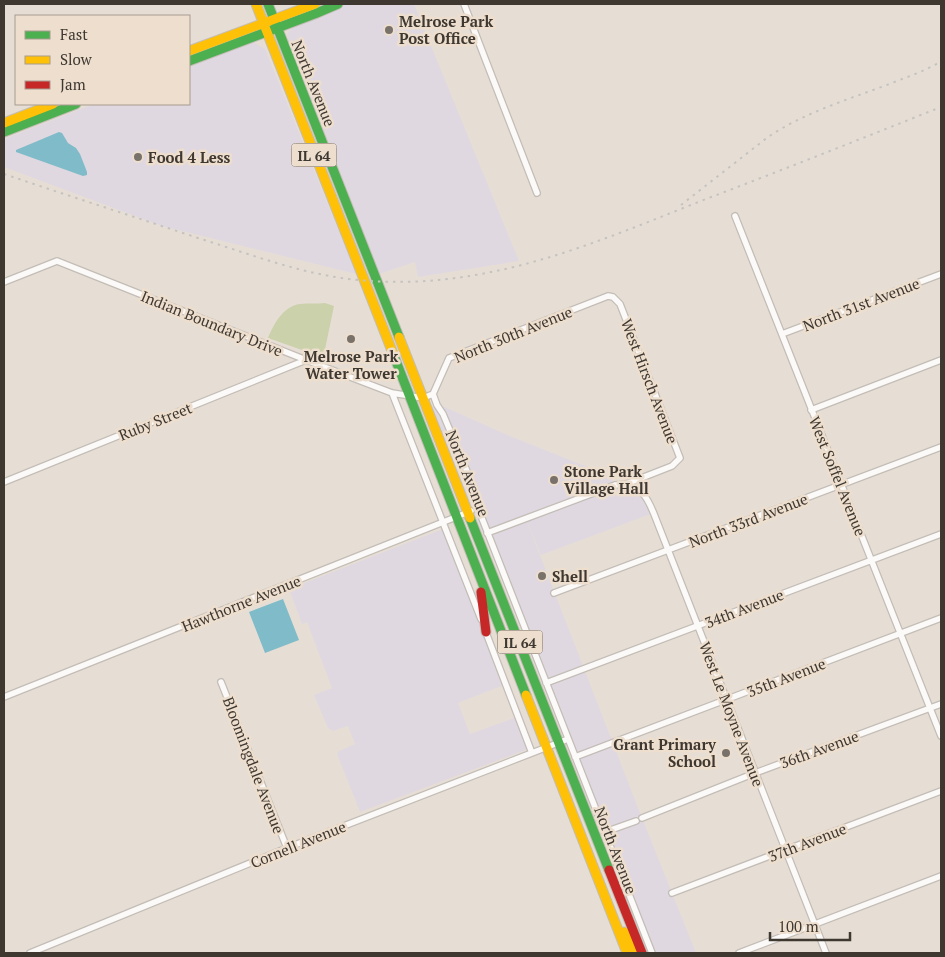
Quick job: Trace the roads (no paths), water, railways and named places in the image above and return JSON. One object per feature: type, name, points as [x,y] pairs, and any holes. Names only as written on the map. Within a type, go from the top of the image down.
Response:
[{"type":"main road","name":"North Avenue","points":[[256,4],[627,953]]},
{"type":"main road","name":"North Avenue","points":[[268,4],[424,398],[473,510],[490,567],[563,740],[642,953]]},
{"type":"main road","points":[[276,23],[315,4]]},
{"type":"main road","points":[[190,51],[338,4]]},
{"type":"main road","points":[[190,61],[265,27]]},
{"type":"main road","points":[[294,103],[306,98]]},
{"type":"main road","points":[[4,123],[49,105]]},
{"type":"main road","points":[[4,132],[73,105]]},
{"type":"main road","points":[[311,147],[323,142]]},
{"type":"main road","points":[[490,567],[502,570]]},
{"type":"main road","points":[[476,569],[486,632]]},
{"type":"main road","points":[[513,625],[513,613],[519,607]]},
{"type":"main road","points":[[614,920],[626,935],[634,953]]},
{"type":"street","points":[[464,4],[537,193]]},
{"type":"street","name":"West Soffel Avenue","points":[[735,216],[941,736]]},
{"type":"street","name":"Indian Boundary Drive","points":[[4,282],[57,261],[392,393],[424,398]]},
{"type":"street","name":"North 31st Avenue","points":[[782,334],[941,274]]},
{"type":"street","name":"North 30th Avenue","points":[[433,394],[449,358],[608,296],[613,297],[620,304]]},
{"type":"street","name":"West Hirsch Avenue","points":[[620,304],[680,458],[672,466],[626,484]]},
{"type":"street","name":"Ruby Street","points":[[4,482],[306,360]]},
{"type":"street","points":[[811,410],[941,360]]},
{"type":"street","points":[[392,393],[532,753]]},
{"type":"street","points":[[424,398],[433,394]]},
{"type":"street","name":"North Avenue","points":[[433,394],[437,406],[444,414],[474,488],[473,510],[487,533],[519,607],[546,683],[563,740],[575,757],[652,953]]},
{"type":"street","name":"North 33rd Avenue","points":[[554,593],[941,447]]},
{"type":"street","points":[[487,533],[615,485],[626,484]]},
{"type":"street","name":"West Le Moyne Avenue","points":[[626,484],[637,488],[646,497],[826,953]]},
{"type":"street","name":"Hawthorne Avenue","points":[[4,697],[473,510]]},
{"type":"street","name":"34th Avenue","points":[[546,683],[941,534]]},
{"type":"street","name":"35th Avenue","points":[[575,757],[941,618]]},
{"type":"street","name":"Bloomingdale Avenue","points":[[221,682],[287,848]]},
{"type":"street","name":"36th Avenue","points":[[642,818],[755,773],[941,704]]},
{"type":"street","name":"Cornell Avenue","points":[[30,953],[287,848],[563,740]]},
{"type":"street","name":"37th Avenue","points":[[672,893],[941,791]]},
{"type":"street","points":[[605,832],[636,821]]},
{"type":"street","points":[[739,953],[941,876]]},
{"type":"water","points":[[59,132],[80,154],[87,175],[83,176],[16,152],[16,150]]},
{"type":"water","points":[[283,599],[299,640],[265,653],[249,612]]},
{"type":"railway","points":[[681,205],[782,128],[812,113],[917,73],[941,61]]},
{"type":"railway","points":[[4,174],[259,258],[318,274],[358,280],[405,282],[450,279],[494,272],[579,248],[941,107]]},
{"type":"place","name":"Melrose Park Post Office","points":[[389,30]]},
{"type":"place","name":"Food 4 Less","points":[[138,157]]},
{"type":"place","name":"Melrose Park Water Tower","points":[[351,339]]},
{"type":"place","name":"Stone Park Village Hall","points":[[554,480]]},
{"type":"place","name":"Shell","points":[[542,576]]},
{"type":"place","name":"Grant Primary School","points":[[726,753]]}]
